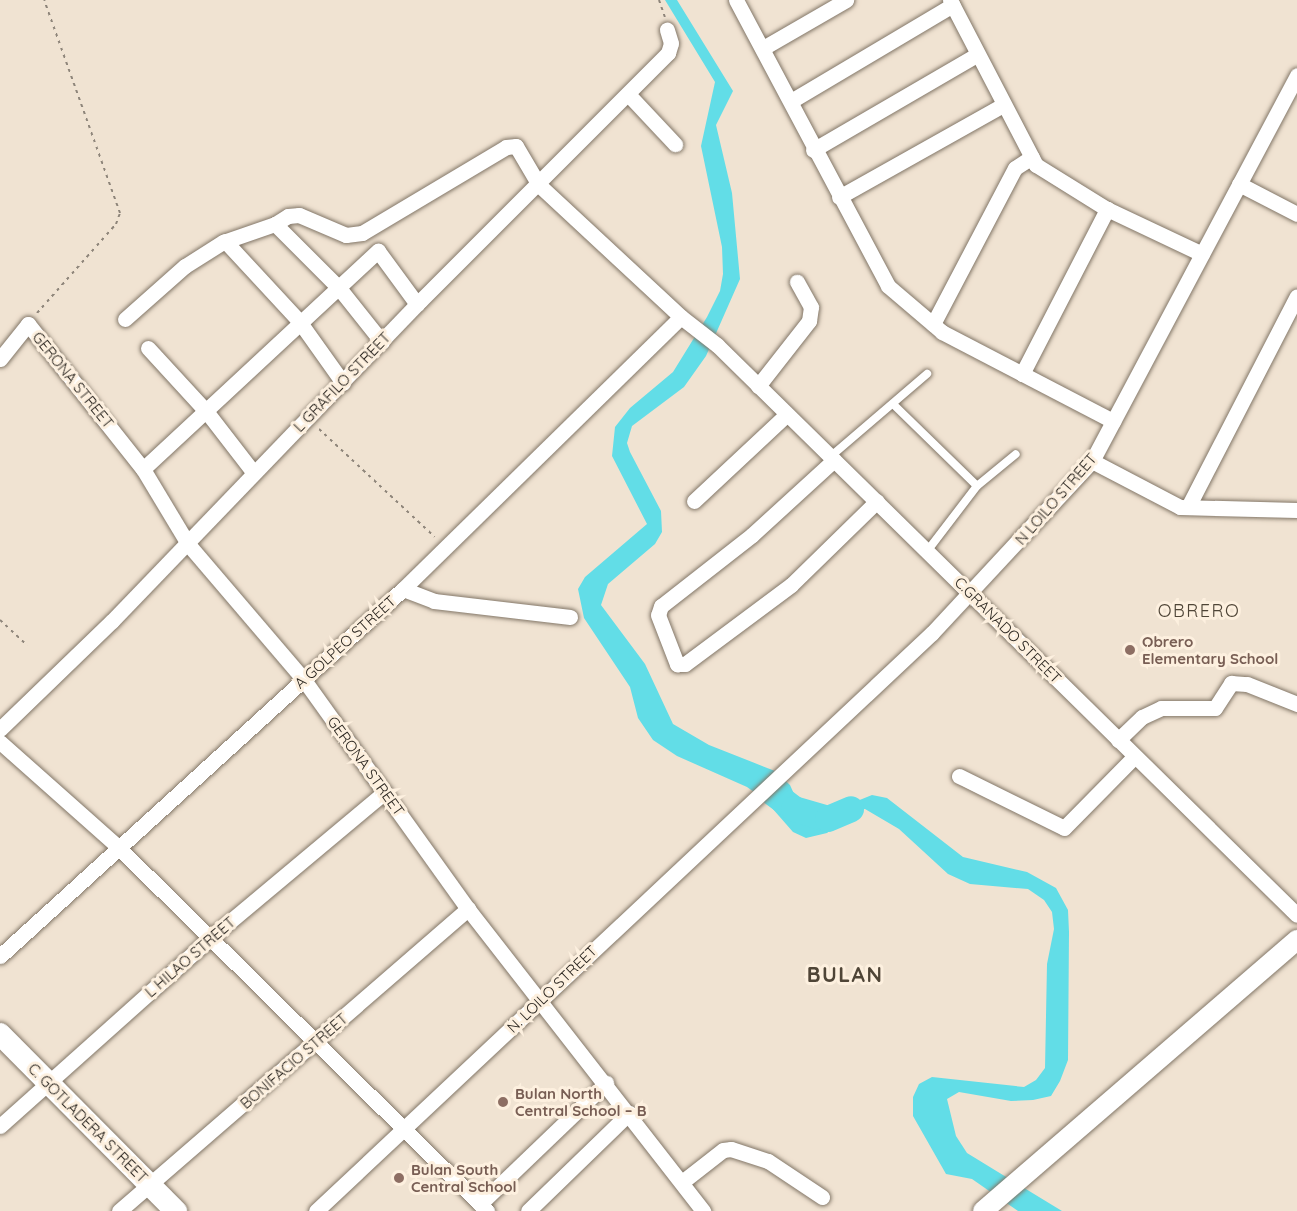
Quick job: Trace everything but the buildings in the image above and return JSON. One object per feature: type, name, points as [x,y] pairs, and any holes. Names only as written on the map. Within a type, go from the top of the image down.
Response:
[{"type":"main road","name":"C. GOTLADERA STREET","points":[[0,1034],[176,1211]]},
{"type":"street","points":[[736,0],[791,101],[813,150],[888,286],[933,324],[1113,421]]},
{"type":"street","points":[[763,48],[846,0]]},
{"type":"street","points":[[791,101],[952,3],[976,55],[1036,165],[1107,209],[1202,254]]},
{"type":"street","name":"L GRAFILO STREET","points":[[0,729],[188,543],[254,472],[344,383],[417,304],[668,53],[671,42],[667,30]]},
{"type":"street","points":[[813,150],[976,55]]},
{"type":"street","name":"N LOILO STREET","points":[[786,766],[972,594],[1092,461],[1297,75]]},
{"type":"street","points":[[628,94],[675,144]]},
{"type":"street","points":[[839,197],[1003,105]]},
{"type":"street","name":"C.GRANADO STREET","points":[[362,233],[506,147],[516,146],[539,184],[681,317],[717,345],[1297,915]]},
{"type":"street","points":[[933,324],[1015,168],[1032,157]]},
{"type":"street","points":[[1239,184],[1297,213]]},
{"type":"street","points":[[1022,374],[1107,209]]},
{"type":"street","points":[[124,318],[185,266],[225,241],[275,224],[288,216],[298,215],[346,235],[362,233],[417,304]]},
{"type":"street","points":[[275,224],[339,288],[382,342]]},
{"type":"street","points":[[225,241],[299,321],[344,383]]},
{"type":"street","points":[[143,469],[299,321],[339,288],[378,251]]},
{"type":"street","points":[[758,386],[809,321],[811,307],[797,282]]},
{"type":"street","points":[[1188,507],[1297,296]]},
{"type":"street","name":"A GOLPEO STREET","points":[[0,956],[117,846],[403,589],[681,317]]},
{"type":"street","points":[[0,359],[28,324]]},
{"type":"street","name":"GERONA STREET","points":[[28,324],[143,469],[188,543],[304,680],[468,909],[606,1083],[703,1211]]},
{"type":"street","points":[[148,348],[206,411],[254,472]]},
{"type":"street","points":[[694,501],[786,415]]},
{"type":"street","points":[[832,459],[752,535],[661,606],[658,615],[677,664],[685,664],[791,585],[877,501]]},
{"type":"street","points":[[1092,461],[1180,507],[1297,510]]},
{"type":"street","points":[[403,589],[434,602],[570,617]]},
{"type":"street","points":[[1118,740],[1142,717],[1161,708],[1215,708],[1232,682],[1248,684],[1297,704]]},
{"type":"street","points":[[0,742],[117,846],[314,1045],[483,1208],[606,1083]]},
{"type":"street","points":[[959,776],[1064,828],[1134,757]]},
{"type":"street","name":"N. LOILO STREET","points":[[316,1211],[404,1132],[786,766]]},
{"type":"street","name":"L HILAO STREET","points":[[0,1126],[209,939],[385,792]]},
{"type":"street","name":"BONIFACIO STREET","points":[[119,1211],[314,1045],[468,909]]},
{"type":"street","points":[[987,1207],[1297,940]]},
{"type":"street","points":[[528,1211],[629,1113]]},
{"type":"street","points":[[682,1182],[723,1150],[731,1149],[768,1161],[822,1197]]},
{"type":"lane","points":[[832,459],[927,374]]},
{"type":"lane","points":[[893,404],[977,486]]},
{"type":"lane","points":[[928,550],[977,486],[1016,454]]},
{"type":"path","points":[[28,324],[116,224],[120,213],[44,0]]},
{"type":"path","points":[[659,0],[667,30]]},
{"type":"path","points":[[308,419],[446,546]]},
{"type":"path","points":[[0,620],[27,645]]},
{"type":"water","points":[[665,0],[677,0],[733,91],[716,125],[732,193],[740,279],[706,356],[684,387],[632,426],[627,443],[661,511],[662,532],[655,544],[608,584],[601,605],[645,664],[673,724],[709,745],[775,771],[790,785],[803,814],[810,820],[872,795],[887,798],[963,857],[1027,872],[1056,888],[1068,910],[1069,932],[1068,1060],[1060,1081],[1051,1096],[1033,1100],[1011,1101],[959,1092],[947,1099],[956,1136],[967,1153],[1062,1211],[1018,1211],[972,1179],[946,1174],[913,1116],[913,1097],[919,1084],[932,1077],[1024,1087],[1036,1080],[1045,1068],[1047,964],[1054,929],[1052,912],[1044,900],[1028,889],[970,884],[948,874],[899,829],[865,809],[856,810],[827,833],[806,838],[793,832],[765,800],[747,787],[677,756],[653,740],[638,718],[630,687],[584,618],[578,589],[585,577],[647,524],[612,456],[615,427],[630,408],[673,372],[707,317],[720,291],[723,274],[722,247],[701,146],[715,82]]},
{"type":"waterway","points":[[773,793],[794,809],[828,819],[851,809]]},
{"type":"place","name":"Obrero Elementary School","points":[[1130,650]]},
{"type":"place","name":"Bulan North Central School – B","points":[[503,1102]]},
{"type":"place","name":"Bulan South Central School","points":[[399,1178]]},
{"type":"district","name":"OBRERO","points":[[1199,611]]},
{"type":"district","name":"BULAN","points":[[845,974]]}]
